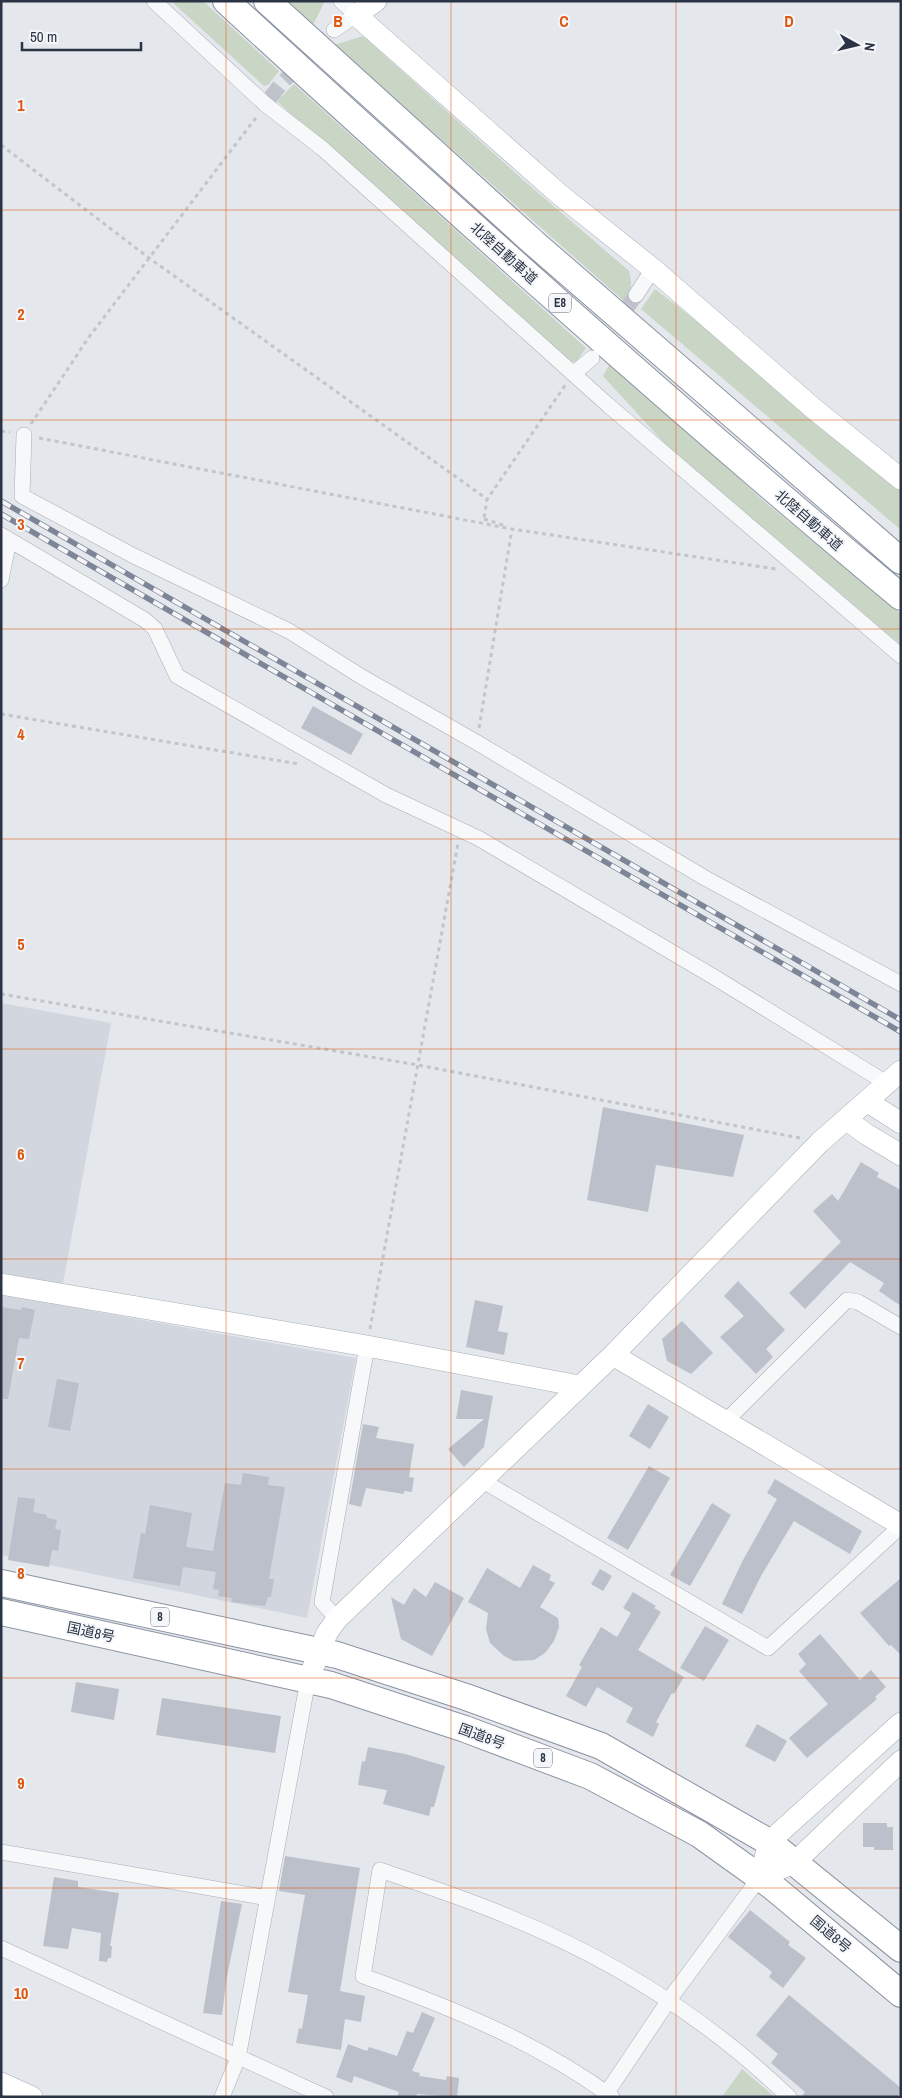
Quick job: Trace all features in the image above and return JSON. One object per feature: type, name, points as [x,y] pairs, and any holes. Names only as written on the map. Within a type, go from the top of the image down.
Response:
[{"type":"highway","name":"北陸自動車道","points":[[226,1],[520,269],[822,532],[901,597]]},
{"type":"highway","name":"北陸自動車道","points":[[267,1],[534,244],[901,561]]},
{"type":"highway","name":"8","points":[[1,1583],[320,1651],[466,1697],[601,1746],[769,1842],[901,1949]]},
{"type":"highway","name":"国道8号","points":[[1,1612],[331,1685],[465,1729],[590,1776],[699,1834],[760,1877],[820,1924],[901,1994]]},
{"type":"street","points":[[154,1],[323,149],[572,374],[901,656]]},
{"type":"street","points":[[334,30],[348,8],[376,1]]},
{"type":"street","points":[[348,8],[559,194],[652,268],[814,408],[901,479]]},
{"type":"street","points":[[636,295],[652,268]]},
{"type":"street","points":[[572,374],[592,358]]},
{"type":"street","points":[[24,435],[22,496],[132,555],[289,631],[362,677],[476,742],[705,878],[901,984]]},
{"type":"street","points":[[1,580],[5,538],[146,620],[155,629],[177,676],[386,795],[460,829],[706,972],[894,1078],[820,1142],[613,1355],[337,1619],[327,1633],[308,1680],[238,2058],[222,2097]]},
{"type":"street","points":[[868,1102],[901,1123]]},
{"type":"street","points":[[847,1120],[901,1155]]},
{"type":"street","points":[[1,1284],[367,1346],[580,1386]]},
{"type":"street","points":[[726,1420],[847,1300],[858,1302],[901,1327]]},
{"type":"street","points":[[337,1619],[322,1602],[367,1346]]},
{"type":"street","points":[[483,1481],[768,1648],[901,1525],[613,1355]]},
{"type":"street","points":[[789,2097],[758,2067],[669,2000],[559,1939],[474,1903],[380,1870],[363,1976],[444,2007],[526,2044],[608,2095],[669,2000],[760,1877],[769,1842],[901,1722]]},
{"type":"street","points":[[760,1877],[794,1863],[901,1761]]},
{"type":"street","points":[[1,1852],[268,1898]]},
{"type":"street","points":[[1,1948],[326,2097]]},
{"type":"street","points":[[1,2083],[32,2097]]},
{"type":"path","points":[[24,435],[89,337],[268,101]]},
{"type":"path","points":[[1,145],[149,258],[486,499]]},
{"type":"path","points":[[512,529],[484,519],[486,499],[572,374]]},
{"type":"path","points":[[1,431],[512,529],[805,573]]},
{"type":"path","points":[[476,742],[512,529]]},
{"type":"path","points":[[1,714],[304,765]]},
{"type":"path","points":[[367,1346],[460,829]]},
{"type":"path","points":[[1,994],[418,1065],[820,1142]]},
{"type":"shaded area","points":[[1,1003],[111,1023],[59,1305],[356,1358],[307,1618],[1,1555]]},
{"type":"green space","points":[[171,1],[203,1],[279,71],[268,85],[264,86]]},
{"type":"green space","points":[[287,1],[325,1],[313,25]]},
{"type":"green space","points":[[363,36],[521,178],[629,271],[631,287],[624,301],[334,45]]},
{"type":"green space","points":[[294,84],[586,348],[577,361],[565,364],[347,167],[277,101]]},
{"type":"green space","points":[[655,289],[733,349],[901,488],[901,530],[641,309]]},
{"type":"green space","points":[[612,360],[766,503],[901,614],[901,645],[667,446],[603,376]]},
{"type":"green space","points":[[742,2069],[775,2097],[722,2097]]},
{"type":"building","points":[[313,706],[363,734],[351,755],[301,728]]},
{"type":"building","points":[[603,1107],[744,1135],[733,1177],[656,1165],[648,1212],[587,1200]]},
{"type":"building","points":[[861,1162],[879,1173],[877,1177],[901,1190],[901,1306],[879,1291],[884,1283],[850,1262],[805,1309],[789,1293],[841,1242],[813,1211],[832,1194],[838,1201]]},
{"type":"building","points":[[738,1281],[785,1330],[766,1349],[773,1357],[756,1374],[720,1337],[744,1316],[724,1296]]},
{"type":"building","points":[[475,1300],[503,1306],[498,1331],[508,1333],[504,1355],[466,1347]]},
{"type":"building","points":[[1,1307],[21,1310],[22,1307],[35,1310],[29,1339],[19,1338],[8,1399],[1,1399]]},
{"type":"building","points":[[682,1321],[713,1353],[691,1374],[667,1361],[662,1339]]},
{"type":"building","points":[[57,1379],[79,1383],[70,1431],[48,1427]]},
{"type":"building","points":[[461,1390],[493,1396],[484,1447],[464,1467],[448,1449],[484,1419],[456,1419]]},
{"type":"building","points":[[648,1404],[669,1417],[650,1449],[629,1436]]},
{"type":"building","points":[[363,1424],[379,1427],[376,1438],[414,1444],[409,1477],[414,1478],[412,1492],[404,1491],[404,1494],[366,1488],[361,1507],[349,1504]]},
{"type":"building","points":[[649,1466],[670,1478],[628,1550],[607,1538]]},
{"type":"building","points":[[243,1473],[269,1477],[268,1485],[285,1487],[269,1579],[274,1579],[271,1597],[268,1597],[265,1606],[231,1602],[232,1598],[218,1596],[219,1590],[213,1589],[216,1572],[183,1567],[180,1586],[133,1578],[141,1533],[145,1534],[150,1505],[192,1513],[186,1547],[213,1551],[225,1483],[241,1485]]},
{"type":"building","points":[[775,1479],[862,1531],[850,1554],[794,1521],[761,1576],[742,1614],[722,1604],[742,1562],[777,1499],[767,1493]]},
{"type":"building","points":[[18,1497],[35,1499],[33,1512],[47,1515],[47,1518],[57,1520],[55,1529],[61,1530],[58,1551],[52,1550],[49,1567],[8,1560]]},
{"type":"building","points":[[712,1503],[731,1515],[690,1586],[670,1575]]},
{"type":"building","points":[[533,1565],[551,1575],[549,1580],[555,1583],[540,1607],[558,1618],[559,1627],[554,1641],[545,1653],[534,1660],[514,1661],[504,1656],[490,1643],[486,1629],[488,1613],[468,1602],[487,1568],[520,1588]]},
{"type":"building","points":[[600,1569],[612,1576],[603,1591],[591,1584]]},
{"type":"building","points":[[901,1578],[901,1655],[891,1645],[889,1646],[860,1613]]},
{"type":"building","points":[[435,1582],[464,1598],[432,1656],[401,1639],[391,1597],[404,1605],[414,1588],[426,1597]]},
{"type":"building","points":[[633,1592],[656,1606],[654,1608],[661,1612],[638,1650],[684,1677],[674,1694],[672,1693],[656,1722],[659,1724],[653,1737],[626,1722],[633,1708],[597,1687],[586,1707],[566,1696],[582,1667],[579,1665],[601,1627],[617,1637],[631,1613],[623,1608]]},
{"type":"building","points":[[705,1626],[729,1640],[704,1681],[680,1668]]},
{"type":"building","points":[[820,1634],[860,1680],[871,1670],[886,1687],[875,1697],[877,1699],[807,1758],[789,1738],[828,1704],[799,1671],[806,1664],[798,1654]]},
{"type":"building","points":[[76,1682],[119,1689],[114,1720],[71,1712]]},
{"type":"building","points":[[162,1698],[281,1716],[275,1753],[156,1735]]},
{"type":"building","points":[[757,1724],[787,1741],[775,1762],[745,1746]]},
{"type":"building","points":[[368,1747],[405,1754],[445,1766],[434,1807],[431,1807],[429,1816],[383,1804],[387,1790],[358,1785],[362,1761],[365,1762]]},
{"type":"building","points":[[863,1823],[887,1823],[887,1827],[893,1827],[893,1850],[874,1850],[874,1847],[863,1847]]},
{"type":"building","points":[[285,1856],[360,1868],[340,1991],[365,1996],[361,2022],[345,2019],[341,2050],[296,2043],[299,2028],[302,2029],[308,1995],[288,1992],[305,1895],[279,1891]]},
{"type":"building","points":[[54,1877],[78,1881],[78,1887],[119,1893],[110,1946],[112,1946],[111,1958],[108,1958],[107,1962],[99,1961],[101,1933],[72,1928],[68,1949],[43,1946]]},
{"type":"building","points":[[221,1901],[242,1904],[227,1976],[222,2015],[203,2013]]},
{"type":"building","points":[[750,1910],[790,1942],[788,1945],[806,1958],[783,1988],[769,1977],[772,1972],[728,1937]]},
{"type":"building","points":[[789,1995],[901,2088],[901,2092],[897,2097],[801,2097],[805,2092],[771,2063],[778,2054],[756,2035]]},
{"type":"building","points":[[422,2012],[435,2018],[412,2071],[420,2073],[419,2076],[446,2080],[447,2076],[459,2078],[457,2097],[417,2094],[416,2097],[397,2097],[399,2092],[354,2076],[352,2083],[336,2077],[348,2044],[367,2051],[369,2047],[397,2056],[407,2031],[413,2033]]},
{"type":"tunnel","points":[[270,98],[281,84],[334,30]]},
{"type":"tunnel","points":[[600,346],[636,295]]},
{"type":"railway","points":[[1,501],[901,1020]]},
{"type":"railway","points":[[1,514],[901,1032]]}]
